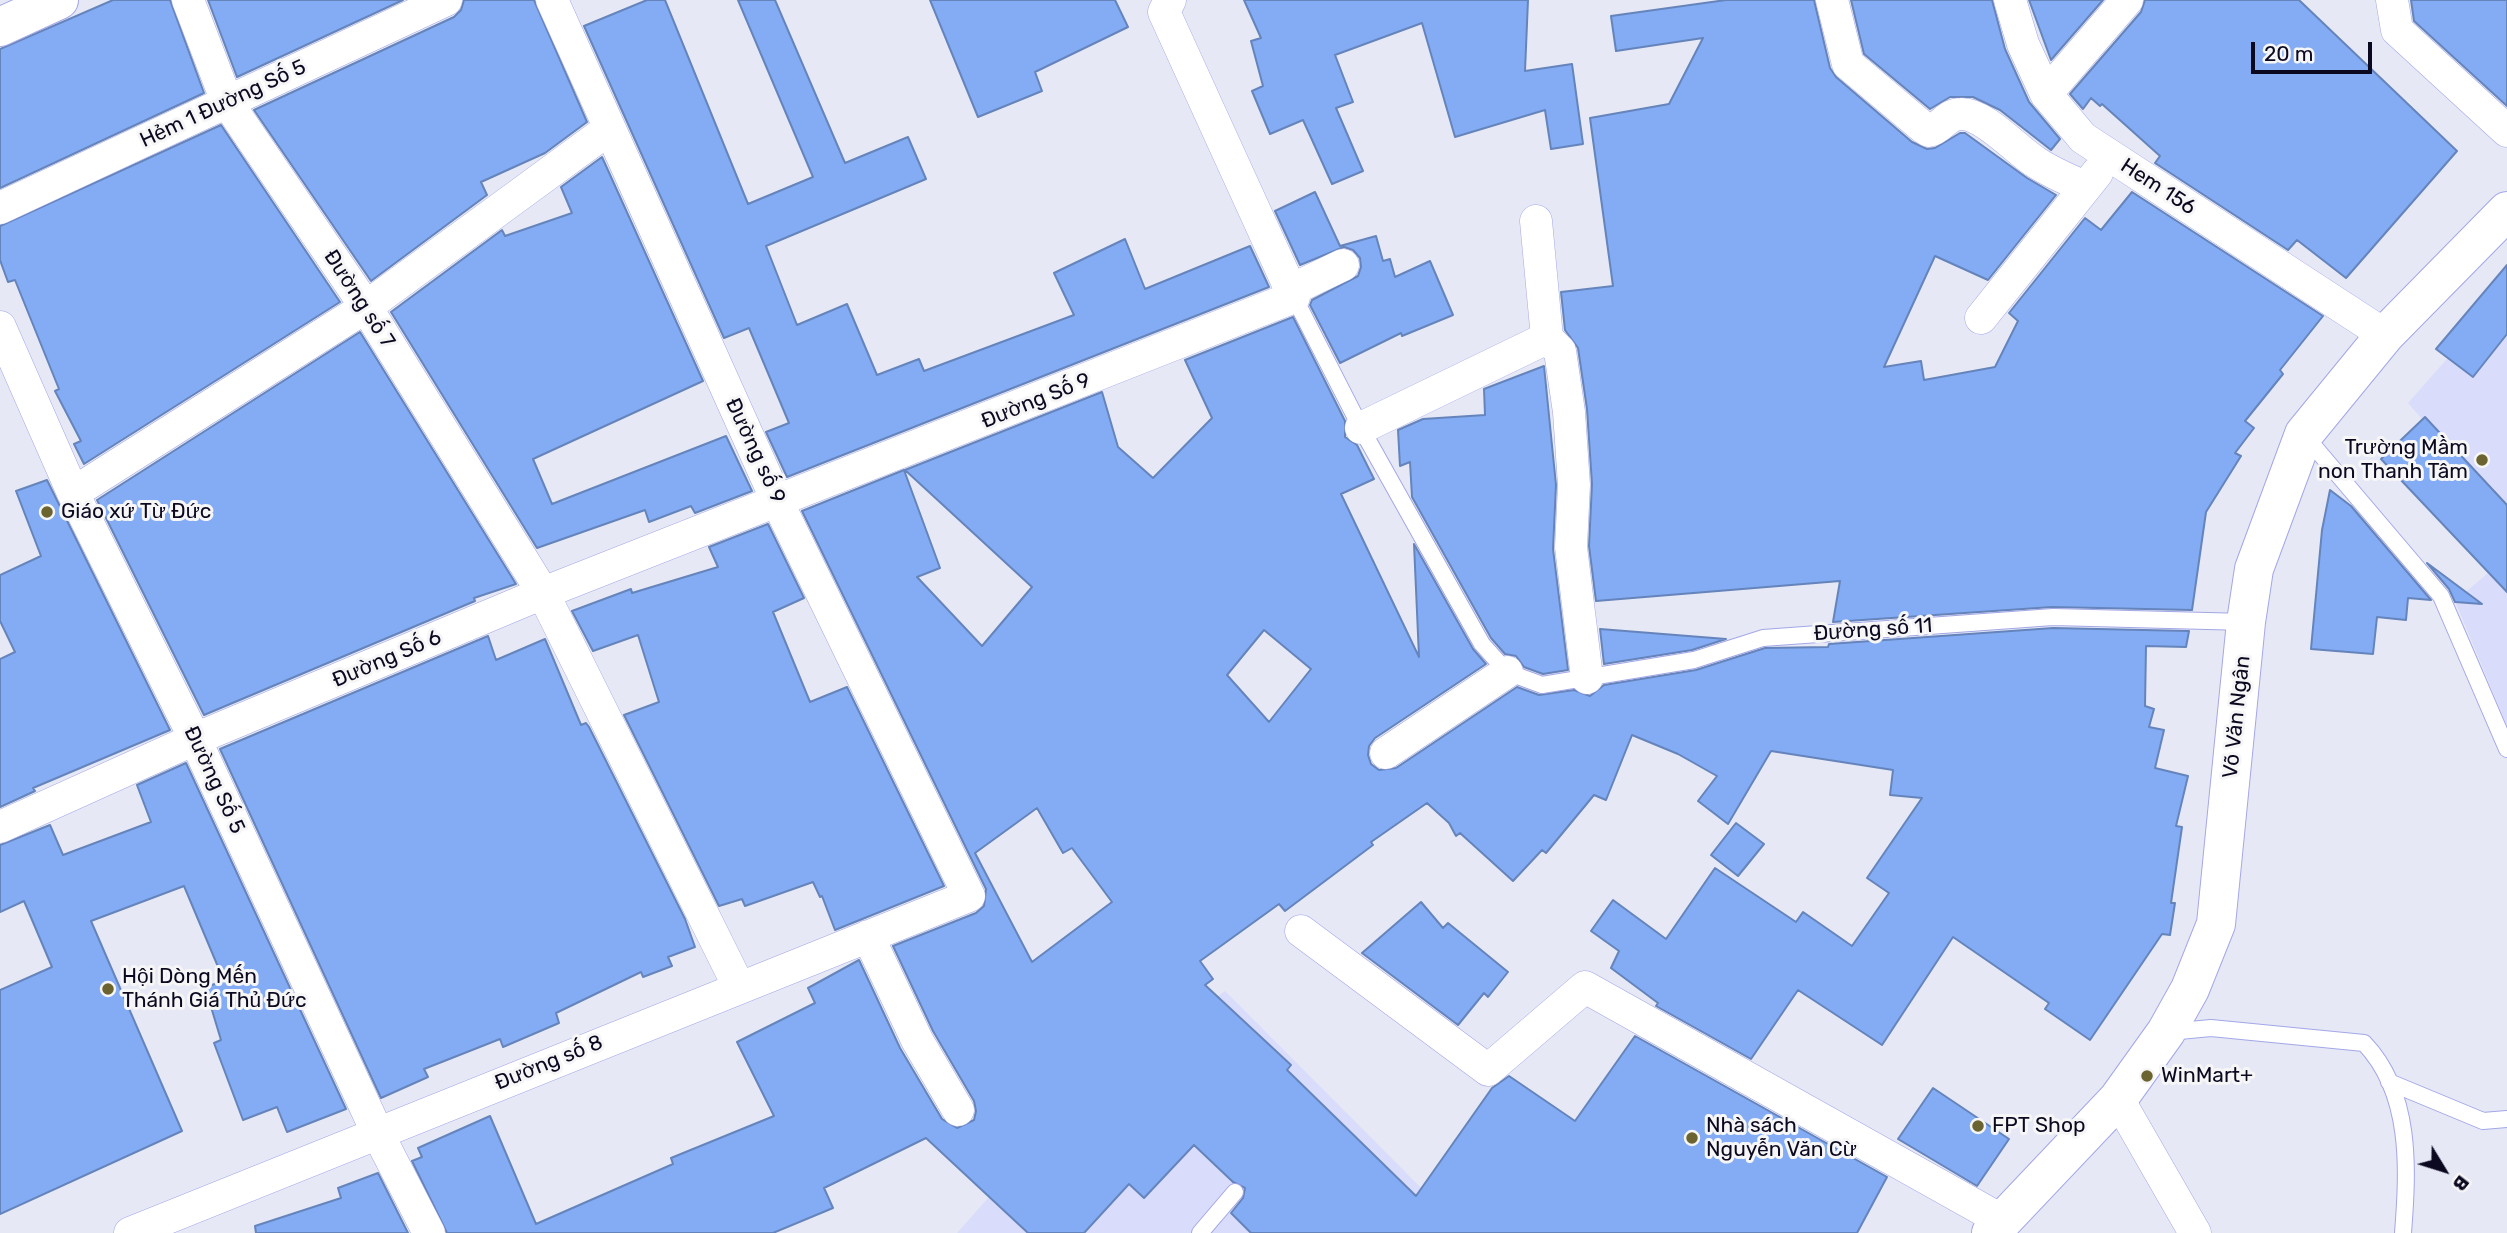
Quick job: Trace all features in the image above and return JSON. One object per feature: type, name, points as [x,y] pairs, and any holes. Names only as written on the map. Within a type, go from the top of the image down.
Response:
[{"type":"main road","points":[[0,27],[59,0]]},
{"type":"main road","name":"Võ Văn Ngân","points":[[1997,1227],[2118,1099],[2166,1032],[2190,989],[2216,924],[2246,622],[2254,569],[2304,434],[2385,335],[2507,211]]},
{"type":"street","name":"Đường số 7","points":[[188,0],[228,102],[366,307],[543,593],[739,987]]},
{"type":"street","name":"Hẻm 1 Đường Số 5","points":[[0,208],[446,0]]},
{"type":"street","name":"Đường số 9","points":[[552,0],[778,503],[969,896]]},
{"type":"street","points":[[1170,0],[1164,12],[1292,294]]},
{"type":"street","points":[[1832,0],[1848,64],[1924,128],[1929,131],[1936,129],[1943,120],[1953,115],[1963,113],[1977,117],[2037,163],[2085,187]]},
{"type":"street","name":"Hem 156","points":[[2010,0],[2023,44],[2046,94],[2083,138],[2385,335]]},
{"type":"street","points":[[2046,94],[2127,0]]},
{"type":"street","points":[[2392,0],[2397,30],[2507,131]]},
{"type":"street","points":[[74,493],[366,307],[608,129]]},
{"type":"street","points":[[1981,318],[2112,156]]},
{"type":"street","points":[[1536,221],[1548,338],[1560,351],[1569,412],[1574,485],[1571,547],[1587,678]]},
{"type":"street","name":"Đường Số 9","points":[[778,503],[1292,294],[1343,265]]},
{"type":"street","name":"Đường Số 5","points":[[0,327],[74,493],[195,739],[377,1132],[429,1233]]},
{"type":"street","points":[[1361,428],[1548,338]]},
{"type":"street","name":"Đường Số 6","points":[[0,827],[195,739],[543,593],[778,503]]},
{"type":"street","points":[[1386,753],[1507,672]]},
{"type":"street","name":"Đường số 8","points":[[130,1233],[969,896]]},
{"type":"street","points":[[1301,931],[1488,1070],[1585,987],[1997,1227]]},
{"type":"street","points":[[868,936],[917,1040],[958,1110]]},
{"type":"street","points":[[2118,1099],[2195,1233]]},
{"type":"lane","points":[[1292,294],[1361,428],[1482,644],[1507,672]]},
{"type":"lane","points":[[2304,434],[2441,597],[2507,749]]},
{"type":"lane","name":"Đường số 11","points":[[1507,672],[1542,685],[1694,660],[1763,638],[2053,617],[2246,622]]},
{"type":"lane","points":[[2166,1032],[2211,1028],[2364,1044],[2380,1060],[2401,1113],[2406,1188],[2403,1233]]},
{"type":"lane","points":[[2389,1082],[2483,1121],[2507,1119]]},
{"type":"lane","points":[[1200,1233],[1235,1192]]},
{"type":"shaded area","name":"Trường Mầm non Thanh Tâm","points":[[2507,334],[2507,516],[2408,403],[2453,352]]},
{"type":"shaded area","points":[[2507,557],[2507,726],[2455,601]]},
{"type":"shaded area","points":[[1225,991],[1466,1233],[957,1233],[1070,1106]]},
{"type":"building","points":[[113,0],[170,0],[204,93],[0,188],[0,49]]},
{"type":"building","points":[[208,0],[403,0],[237,77]]},
{"type":"building","points":[[464,0],[534,0],[587,122],[545,153],[481,182],[487,195],[371,281],[254,110],[454,17],[461,10]]},
{"type":"building","points":[[647,0],[665,0],[748,204],[813,177],[738,0],[775,0],[845,163],[908,137],[926,179],[766,246],[797,325],[847,304],[877,375],[919,359],[924,371],[1074,315],[1054,273],[1125,239],[1145,289],[1250,246],[1269,287],[787,477],[766,432],[789,423],[749,328],[724,338],[584,26]]},
{"type":"building","points":[[930,0],[1115,0],[1128,27],[1035,72],[1042,91],[978,117]]},
{"type":"building","points":[[1244,0],[1528,0],[1525,71],[1572,64],[1583,144],[1551,149],[1545,110],[1455,137],[1422,23],[1335,55],[1353,102],[1336,108],[1363,171],[1332,184],[1303,120],[1270,134],[1252,91],[1263,86],[1251,41],[1261,38]]},
{"type":"building","points":[[1726,0],[1814,0],[1830,68],[1836,77],[1912,142],[1927,149],[1935,148],[1960,133],[1965,133],[2027,178],[2056,195],[1988,280],[1935,256],[1884,367],[1921,361],[1924,380],[1995,367],[2018,321],[2009,313],[2085,218],[2101,230],[2132,192],[2323,316],[2280,370],[2283,374],[2245,421],[2254,428],[2235,453],[2241,456],[2206,512],[2192,610],[2052,607],[1833,622],[1840,581],[1596,601],[1589,546],[1592,484],[1587,409],[1578,348],[1565,330],[1561,292],[1613,286],[1590,118],[1669,104],[1703,38],[1616,51],[1611,16]]},
{"type":"building","points":[[1851,0],[1992,0],[2005,49],[2029,102],[2060,139],[2051,150],[2000,110],[1973,97],[1950,97],[1930,109],[1864,54]]},
{"type":"building","points":[[2029,0],[2103,0],[2051,60]]},
{"type":"building","points":[[2145,0],[2299,0],[2457,151],[2346,278],[2297,240],[2288,250],[2155,163],[2160,156],[2102,104],[2100,106],[2091,98],[2083,109],[2070,94],[2141,12]]},
{"type":"building","points":[[2411,0],[2507,0],[2507,106],[2414,21]]},
{"type":"building","points":[[221,125],[340,302],[84,464],[74,444],[81,441],[55,391],[59,389],[15,280],[8,282],[0,260],[0,226]]},
{"type":"building","points":[[602,157],[703,381],[533,459],[552,504],[726,436],[752,491],[695,513],[691,506],[649,522],[645,510],[537,548],[391,312],[502,230],[505,236],[572,213],[561,187]]},
{"type":"building","points":[[1315,192],[1340,246],[1376,236],[1383,261],[1390,259],[1395,277],[1430,261],[1453,315],[1402,336],[1401,333],[1340,363],[1310,305],[1312,300],[1358,276],[1360,258],[1353,250],[1344,247],[1300,265],[1275,211]]},
{"type":"building","points":[[2507,265],[2507,334],[2473,377],[2436,349]]},
{"type":"building","points":[[1293,317],[1345,421],[1345,437],[1357,445],[1374,479],[1341,494],[1419,657],[1414,544],[1473,649],[1486,664],[1375,738],[1369,746],[1368,755],[1371,764],[1379,770],[1396,768],[1517,687],[1539,695],[1574,690],[1590,696],[1604,685],[1696,670],[1765,648],[1828,647],[1829,644],[2053,628],[2189,631],[2186,647],[2146,646],[2145,706],[2154,709],[2149,727],[2164,730],[2155,768],[2188,776],[2176,826],[2182,827],[2171,903],[2175,903],[2170,935],[2162,934],[2090,1040],[2045,1009],[2049,1003],[1953,937],[1882,1045],[1798,990],[1751,1059],[1656,1006],[1658,1003],[1611,968],[1619,951],[1591,931],[1613,900],[1666,939],[1715,868],[1796,922],[1803,912],[1852,946],[1889,893],[1867,878],[1922,798],[1890,795],[1893,770],[1771,751],[1728,824],[1698,801],[1717,776],[1678,754],[1632,735],[1606,800],[1594,795],[1546,853],[1542,850],[1513,881],[1460,833],[1456,836],[1449,823],[1427,803],[1371,842],[1373,845],[1285,911],[1279,904],[1200,961],[1213,979],[1205,985],[1291,1065],[1287,1070],[1416,1196],[1492,1088],[1509,1076],[1575,1121],[1635,1036],[1887,1177],[1857,1233],[1251,1233],[1231,1213],[1243,1198],[1245,1188],[1233,1182],[1194,1145],[1144,1198],[1129,1184],[1084,1233],[1028,1233],[926,1138],[824,1188],[833,1208],[773,1233],[447,1233],[412,1161],[422,1157],[418,1148],[490,1116],[536,1224],[673,1164],[671,1158],[774,1116],[737,1042],[815,1003],[808,988],[859,960],[900,1048],[942,1119],[957,1128],[974,1120],[974,1101],[933,1031],[893,946],[976,913],[984,906],[986,889],[802,511],[904,470],[940,568],[917,577],[982,646],[1032,587],[905,470],[1102,392],[1118,447],[1153,478],[1212,418],[1185,360]],"holes":[[[1264,630],[1311,669],[1269,722],[1227,675]],[[1037,808],[1063,853],[1072,848],[1112,902],[1032,962],[975,853]]]},
{"type":"building","points":[[360,332],[516,584],[474,598],[475,601],[204,715],[97,500]]},
{"type":"building","points":[[1544,366],[1556,485],[1553,549],[1568,670],[1543,674],[1524,667],[1516,656],[1505,654],[1491,638],[1412,497],[1410,462],[1400,466],[1398,430],[1423,419],[1485,415],[1484,389]]},
{"type":"building","points":[[2425,417],[2507,505],[2507,592],[2381,459]]},
{"type":"building","name":"Giáo xứ Từ Đức","points":[[47,480],[170,730],[33,788],[35,791],[0,807],[0,659],[15,652],[0,621],[0,575],[41,556],[16,491]]},
{"type":"building","points":[[2330,490],[2351,506],[2431,600],[2408,598],[2406,620],[2377,617],[2373,654],[2311,649],[2322,530]]},
{"type":"building","points":[[768,524],[804,598],[773,612],[810,702],[847,687],[944,886],[835,930],[822,896],[820,897],[813,882],[745,906],[742,899],[719,906],[624,715],[659,702],[638,635],[593,651],[572,611],[631,589],[632,593],[718,567],[709,547]]},
{"type":"building","points":[[2427,563],[2482,604],[2455,602],[2449,589]]},
{"type":"building","points":[[1600,629],[1726,639],[1692,650],[1604,664]]},
{"type":"building","points":[[488,636],[496,660],[545,639],[581,725],[586,723],[589,727],[685,919],[695,947],[668,957],[672,966],[643,977],[641,972],[556,1013],[559,1023],[503,1047],[500,1039],[424,1069],[428,1077],[381,1098],[220,749]]},
{"type":"building","name":"Hội Dòng Mến Thánh Giá Thủ Đức","points":[[186,763],[346,1109],[287,1132],[277,1107],[243,1120],[214,1043],[221,1040],[205,987],[224,981],[184,886],[91,921],[182,1131],[0,1214],[0,990],[52,967],[24,901],[0,912],[0,845],[50,825],[63,855],[151,822],[137,785]]},
{"type":"building","points":[[1736,823],[1764,844],[1738,876],[1711,855]]},
{"type":"building","points":[[1421,902],[1443,928],[1448,923],[1508,972],[1488,997],[1484,993],[1458,1025],[1362,953]]},
{"type":"building","points":[[1933,1088],[2009,1139],[1977,1186],[1898,1139]]},
{"type":"building","points":[[378,1173],[408,1233],[256,1233],[255,1226],[341,1198],[338,1188]]},
{"type":"place","name":"Trường Mầm non Thanh Tâm","points":[[2482,460]]},
{"type":"place","name":"Giáo xứ Từ Đức","points":[[47,512]]},
{"type":"place","name":"Hội Dòng Mến Thánh Giá Thủ Đức","points":[[108,989]]},
{"type":"place","name":"WinMart+","points":[[2147,1076]]},
{"type":"place","name":"FPT Shop","points":[[1978,1126]]},
{"type":"place","name":"Nhà sách Nguyễn Văn Cừ","points":[[1692,1138]]}]
